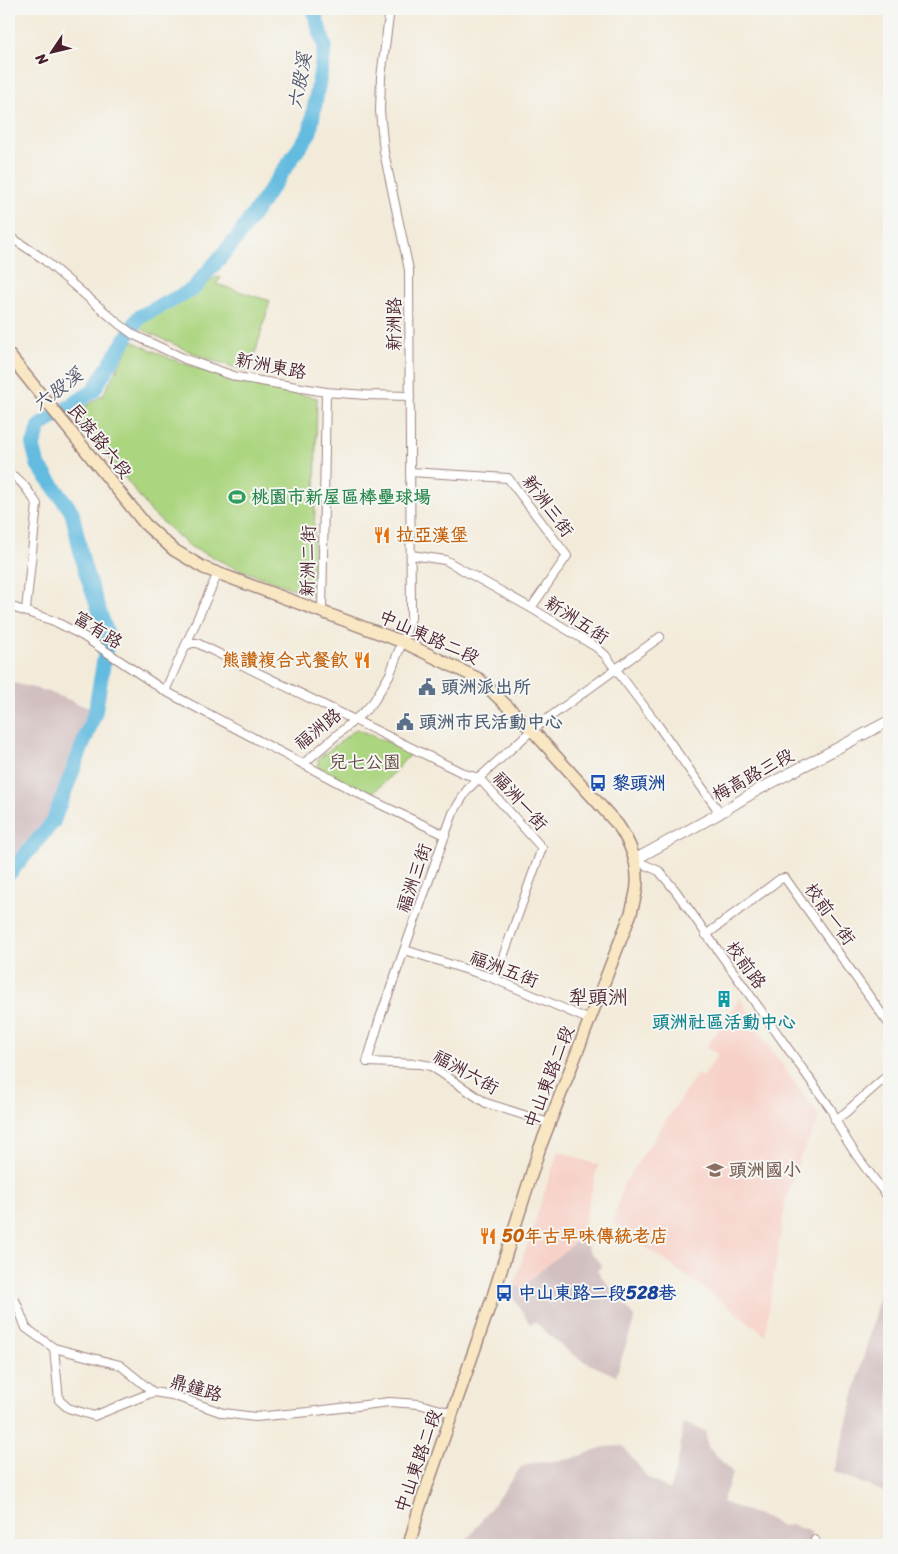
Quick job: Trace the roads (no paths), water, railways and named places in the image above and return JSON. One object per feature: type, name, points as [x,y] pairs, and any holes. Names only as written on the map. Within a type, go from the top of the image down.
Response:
[{"type":"main road","name":"民族路六段","points":[[9,355],[144,524]]},
{"type":"main road","name":"中山東路二段","points":[[144,524],[174,550],[204,568],[403,642],[479,679],[532,730],[618,824],[628,840],[634,860],[637,883],[631,913],[549,1123],[492,1299],[419,1508],[409,1545]]},
{"type":"street","name":"新洲路","points":[[390,9],[381,77],[380,111],[384,152],[409,270],[411,618],[403,642]]},
{"type":"street","name":"新洲東路","points":[[9,236],[42,258],[134,335],[185,360],[237,377],[326,392],[410,396]]},
{"type":"street","name":"新洲二街","points":[[322,611],[326,392]]},
{"type":"street","name":"新洲三街","points":[[410,472],[508,478],[567,556],[531,608]]},
{"type":"street","points":[[9,474],[13,475],[37,504],[26,610]]},
{"type":"street","name":"新洲五街","points":[[411,555],[445,560],[596,647],[605,655],[655,721],[720,813]]},
{"type":"street","points":[[166,691],[218,574]]},
{"type":"street","name":"富有路","points":[[9,606],[26,610],[54,621],[83,636],[166,691]]},
{"type":"street","name":"福洲三街","points":[[367,1062],[380,1018],[453,813],[467,790],[532,730],[660,637]]},
{"type":"street","name":"福洲路","points":[[166,691],[303,764],[366,710],[382,689],[403,642]]},
{"type":"street","name":"福洲一街","points":[[187,646],[197,643],[464,774],[479,778],[542,848],[495,979]]},
{"type":"street","name":"梅高路三段","points":[[634,860],[756,791],[889,721]]},
{"type":"street","points":[[303,764],[371,800],[445,835]]},
{"type":"street","name":"校前路","points":[[634,860],[659,871],[675,890],[831,1108],[844,1136],[889,1198]]},
{"type":"street","name":"校前一街","points":[[706,935],[785,878],[889,1024]]},
{"type":"street","name":"福洲五街","points":[[404,950],[495,979],[590,1020]]},
{"type":"street","name":"福洲六街","points":[[367,1062],[431,1066],[486,1103],[549,1123]]},
{"type":"street","points":[[835,1120],[845,1114],[889,1074]]},
{"type":"street","points":[[9,1303],[16,1302],[26,1328],[54,1348],[120,1365],[153,1392]]},
{"type":"street","name":"鼎鐘路","points":[[54,1348],[59,1400],[68,1408],[94,1416],[153,1392],[172,1395],[223,1413],[255,1417],[388,1402],[419,1404],[452,1413]]},
{"type":"waterway","name":"六股溪","points":[[9,874],[53,822],[95,713],[108,636],[84,567],[72,512],[38,465],[33,446],[40,426],[93,391],[139,317],[192,290],[237,238],[310,132],[325,47],[313,9]]},
{"type":"place","name":"桃園市新屋區棒壘球場","points":[[237,497]]},
{"type":"place","name":"拉亞漢堡","points":[[382,535]]},
{"type":"place","name":"熊讚複合式餐飲","points":[[362,660]]},
{"type":"place","name":"頭洲派出所","points":[[427,687]]},
{"type":"place","name":"頭洲市民活動中心","points":[[405,722]]},
{"type":"place","name":"黎頭洲","points":[[598,783]]},
{"type":"place","name":"頭洲社區活動中心","points":[[724,999]]},
{"type":"place","name":"頭洲國小","points":[[715,1170]]},
{"type":"place","name":"50年古早味傳統老店","points":[[488,1236]]},
{"type":"place","name":"中山東路二段528巷","points":[[504,1293]]},
{"type":"district","name":"犁頭洲","points":[[598,997]]},
{"type":"park label","name":"兒七公園","points":[[365,762]]}]
